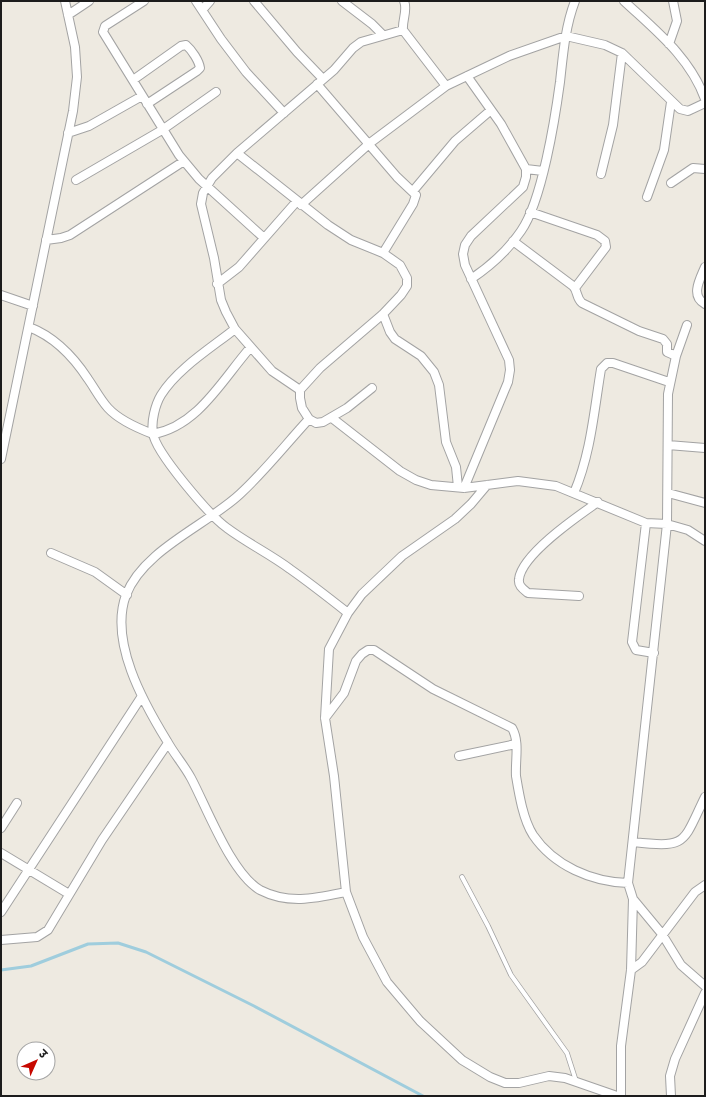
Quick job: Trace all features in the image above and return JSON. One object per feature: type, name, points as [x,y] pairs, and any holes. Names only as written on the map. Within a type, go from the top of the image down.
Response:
[{"type":"street","points":[[1,459],[68,133],[77,77],[75,47],[64,1]]},
{"type":"street","points":[[68,15],[89,1]]},
{"type":"street","points":[[144,1],[103,29],[103,32],[162,130],[184,161],[206,185],[264,238]]},
{"type":"street","points":[[196,1],[229,50],[284,113]]},
{"type":"street","points":[[203,10],[210,1]]},
{"type":"street","points":[[254,1],[297,52],[397,177],[416,195],[416,199],[382,253]]},
{"type":"street","points":[[342,1],[372,24],[383,35]]},
{"type":"street","points":[[404,1],[406,8],[402,23],[403,30],[446,86]]},
{"type":"street","points":[[461,487],[508,382],[510,370],[509,360],[504,345],[475,276],[463,254],[465,245],[471,236],[523,187],[526,178],[535,170],[559,89],[566,36],[575,1]]},
{"type":"street","points":[[624,1],[685,60],[694,74],[705,99]]},
{"type":"street","points":[[670,44],[677,21],[673,1]]},
{"type":"street","points":[[300,390],[272,371],[250,348],[235,329],[221,300],[214,258],[201,204],[203,192],[206,185],[237,153],[334,70],[353,48],[361,42],[403,30]]},
{"type":"street","points":[[218,284],[232,274],[264,238],[299,203],[370,143],[446,86],[509,56],[566,36],[606,45],[622,53],[671,102],[680,109],[688,112],[705,103]]},
{"type":"street","points":[[133,80],[181,46],[186,45],[199,64],[200,68],[197,71],[147,104]]},
{"type":"street","points":[[601,174],[613,125],[622,53]]},
{"type":"street","points":[[467,76],[524,161],[535,170],[540,181],[534,202],[521,231],[513,241],[475,276]]},
{"type":"street","points":[[76,180],[162,130],[216,92]]},
{"type":"street","points":[[68,133],[89,126],[142,96]]},
{"type":"street","points":[[647,197],[664,150],[671,102]]},
{"type":"street","points":[[413,192],[455,141],[491,110]]},
{"type":"street","points":[[237,153],[299,203],[351,240],[382,253],[400,265],[407,278],[407,286],[401,295],[383,314],[326,363],[300,390],[302,408],[309,419],[316,423],[323,422],[332,418],[372,388]]},
{"type":"street","points":[[46,240],[70,235],[184,161]]},
{"type":"street","points":[[671,183],[693,168],[705,169]]},
{"type":"street","points":[[530,212],[597,235],[606,241],[606,247],[589,272],[575,288]]},
{"type":"street","points":[[513,241],[575,288],[578,301],[611,319],[663,339],[667,344],[667,352],[676,356]]},
{"type":"street","points":[[705,267],[696,294],[699,301],[705,304]]},
{"type":"street","points":[[1,295],[33,306]]},
{"type":"street","points":[[383,314],[388,328],[396,338],[421,356],[434,372],[439,385],[446,442],[456,467],[461,487]]},
{"type":"street","points":[[621,1096],[621,1046],[631,970],[633,899],[628,883],[667,524],[669,382],[687,325]]},
{"type":"street","points":[[29,327],[44,333],[64,350],[85,375],[108,408],[118,418],[153,434],[176,427],[189,418],[205,403],[250,348]]},
{"type":"street","points":[[235,329],[197,359],[170,383],[161,396],[154,413],[153,434],[158,447],[212,515],[227,528],[292,570],[348,613]]},
{"type":"street","points":[[574,493],[581,476],[589,445],[601,369],[604,365],[613,363],[669,382]]},
{"type":"street","points":[[332,418],[400,471],[416,480],[431,485],[461,487],[506,482],[556,486],[646,523],[667,524],[688,530],[705,541]]},
{"type":"street","points":[[309,419],[239,495],[191,529],[149,564],[135,579],[126,595],[121,617],[124,646],[133,676],[148,710],[191,777],[228,850],[249,881],[260,890],[278,897],[306,900],[346,892]]},
{"type":"street","points":[[668,445],[705,448]]},
{"type":"street","points":[[488,485],[455,519],[402,556],[362,594],[348,613],[329,649],[325,718],[334,776],[346,892],[363,937],[387,982],[420,1021],[462,1060],[490,1077],[504,1083],[519,1083],[549,1076],[565,1078],[617,1096]]},
{"type":"street","points":[[668,493],[705,503]]},
{"type":"street","points":[[579,596],[528,593],[522,589],[519,583],[519,577],[527,563],[557,532],[598,502]]},
{"type":"street","points":[[646,523],[632,642],[636,650],[654,653]]},
{"type":"street","points":[[52,554],[95,572],[126,595]]},
{"type":"street","points":[[325,718],[344,693],[356,661],[368,650],[374,650],[433,689],[506,724],[514,733],[516,744],[516,776],[526,821],[533,835],[561,862],[577,872],[594,879],[628,883]]},
{"type":"street","points":[[1,912],[142,696]]},
{"type":"street","points":[[1,940],[42,935],[48,930],[102,840],[168,743]]},
{"type":"street","points":[[459,756],[516,744]]},
{"type":"street","points":[[632,842],[664,845],[675,844],[684,838],[705,797]]},
{"type":"street","points":[[1,828],[17,804]]},
{"type":"street","points":[[1,853],[69,894]]},
{"type":"street","points":[[631,970],[642,962],[695,892],[705,885]]},
{"type":"street","points":[[633,899],[662,934],[681,965],[705,986]]},
{"type":"street","points":[[671,1096],[670,1076],[675,1059],[705,993]]},
{"type":"lane","points":[[462,877],[488,926],[510,975],[567,1053],[577,1082]]},
{"type":"waterway","points":[[1,970],[31,966],[88,944],[118,943],[146,952],[254,1006],[423,1096]]}]
